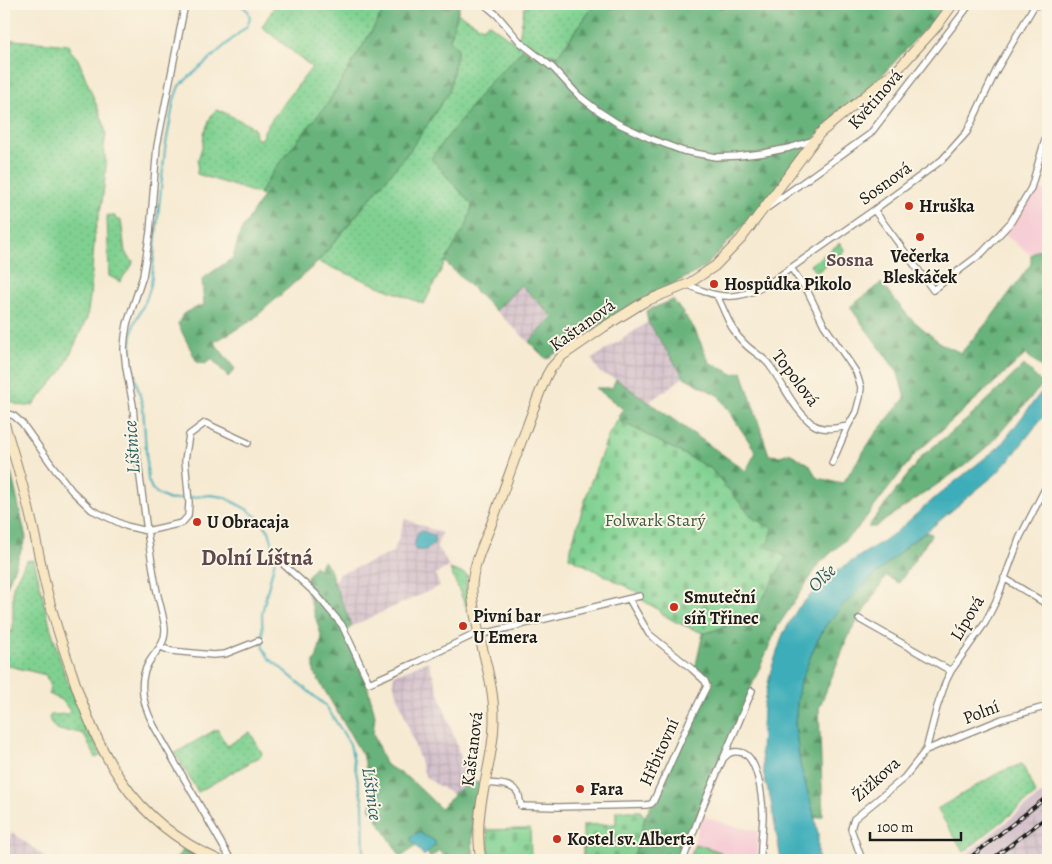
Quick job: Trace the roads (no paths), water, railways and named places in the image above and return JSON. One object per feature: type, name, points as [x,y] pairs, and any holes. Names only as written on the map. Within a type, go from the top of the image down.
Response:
[{"type":"street","points":[[186,4],[157,146],[150,232],[143,276],[127,324],[124,349],[133,405],[136,446],[152,567],[165,629],[161,647],[148,664],[143,679],[143,697],[148,713],[231,860]]},
{"type":"street","points":[[484,4],[497,15],[521,43],[553,68],[579,96],[617,123],[650,138],[683,151],[716,157],[764,153],[815,140]]},
{"type":"street","name":"Kaštanová","points":[[481,860],[479,840],[480,819],[492,748],[494,711],[490,680],[472,592],[473,575],[534,408],[552,368],[566,353],[604,327],[644,302],[688,284],[715,266],[741,239],[820,133],[899,68],[937,26],[953,4]]},
{"type":"street","name":"Květinová","points":[[761,212],[870,134],[970,4]]},
{"type":"street","points":[[1032,5],[1038,6],[1042,4]]},
{"type":"street","name":"Sosnová","points":[[688,284],[717,296],[741,296],[755,292],[874,210],[942,160],[967,132],[997,69],[1032,5]]},
{"type":"street","points":[[874,210],[934,290],[982,253],[1011,222],[1031,188],[1048,129]]},
{"type":"street","points":[[791,268],[808,292],[824,325],[856,372],[861,387],[856,412],[832,463]]},
{"type":"street","name":"Topolová","points":[[717,296],[732,329],[744,344],[765,359],[807,419],[815,426],[824,429],[848,426]]},
{"type":"street","points":[[4,412],[14,416],[22,423],[72,491],[92,510],[126,526],[147,531],[182,523],[188,516],[189,503],[185,460],[189,435],[205,423],[248,443]]},
{"type":"street","points":[[4,422],[27,501],[62,646],[82,705],[100,745],[120,780],[145,810],[172,834],[197,850],[219,860]]},
{"type":"street","name":"Lípová","points":[[926,750],[936,707],[951,671],[985,623],[1020,537],[1048,483]]},
{"type":"street","points":[[284,565],[316,594],[342,625],[369,683],[473,635],[480,635],[640,596]]},
{"type":"street","points":[[1004,578],[1048,606]]},
{"type":"street","name":"Hřbitovní","points":[[485,783],[508,786],[514,789],[518,794],[521,806],[646,805],[653,802],[707,686],[705,681],[692,669],[649,634],[632,606],[630,599]]},
{"type":"street","points":[[859,620],[951,671]]},
{"type":"street","points":[[161,647],[171,651],[212,655],[225,654],[258,641]]},
{"type":"street","points":[[683,860],[703,806],[752,691]]},
{"type":"street","name":"Polní","points":[[926,750],[1002,719],[1048,706]]},
{"type":"street","name":"Žižkova","points":[[862,860],[851,829],[854,819],[904,778],[926,750]]},
{"type":"street","points":[[724,758],[728,753],[742,752],[748,755],[755,768],[761,796],[762,812],[760,860]]},
{"type":"water","points":[[1048,383],[1048,410],[997,473],[910,543],[843,605],[826,625],[816,643],[799,685],[795,724],[800,764],[818,835],[818,860],[781,860],[770,796],[765,782],[761,752],[763,707],[771,670],[783,634],[798,608],[829,576],[895,533],[937,496],[1000,446]]},
{"type":"water","points":[[421,531],[434,535],[434,543],[430,548],[416,550],[414,547],[418,532]]},
{"type":"water","points":[[416,833],[420,833],[435,841],[435,845],[424,856],[411,840]]},
{"type":"waterway","name":"Líštnice","points":[[240,4],[248,11],[250,18],[247,26],[179,86],[174,100],[165,149],[151,285],[134,324],[131,343],[132,366],[143,407],[148,480],[152,489],[170,500],[210,495],[224,497],[248,510],[269,531],[276,556],[262,613],[263,648],[269,658],[326,706],[350,744],[363,804],[364,860]]},
{"type":"railway","points":[[967,860],[1048,796]]},
{"type":"railway","points":[[991,860],[1048,816]]},
{"type":"place","name":"Hruška","points":[[909,206]]},
{"type":"place","name":"Večerka Bleskáček","points":[[920,237]]},
{"type":"place","name":"Hospůdka Pikolo","points":[[714,284]]},
{"type":"place","name":"U Obracaja","points":[[197,522]]},
{"type":"place","name":"Smuteční síň Třinec","points":[[674,607]]},
{"type":"place","name":"Pivní bar U Emera","points":[[463,626]]},
{"type":"place","name":"Fara","points":[[580,789]]},
{"type":"place","name":"Kostel sv. Alberta","points":[[557,839]]},
{"type":"district","name":"Sosna","points":[[850,260]]},
{"type":"district","name":"Dolní Líštná","points":[[257,558]]},
{"type":"park label","name":"Folwark Starý","points":[[655,520]]},
{"type":"water label","name":"Olše","points":[[822,578]]}]
